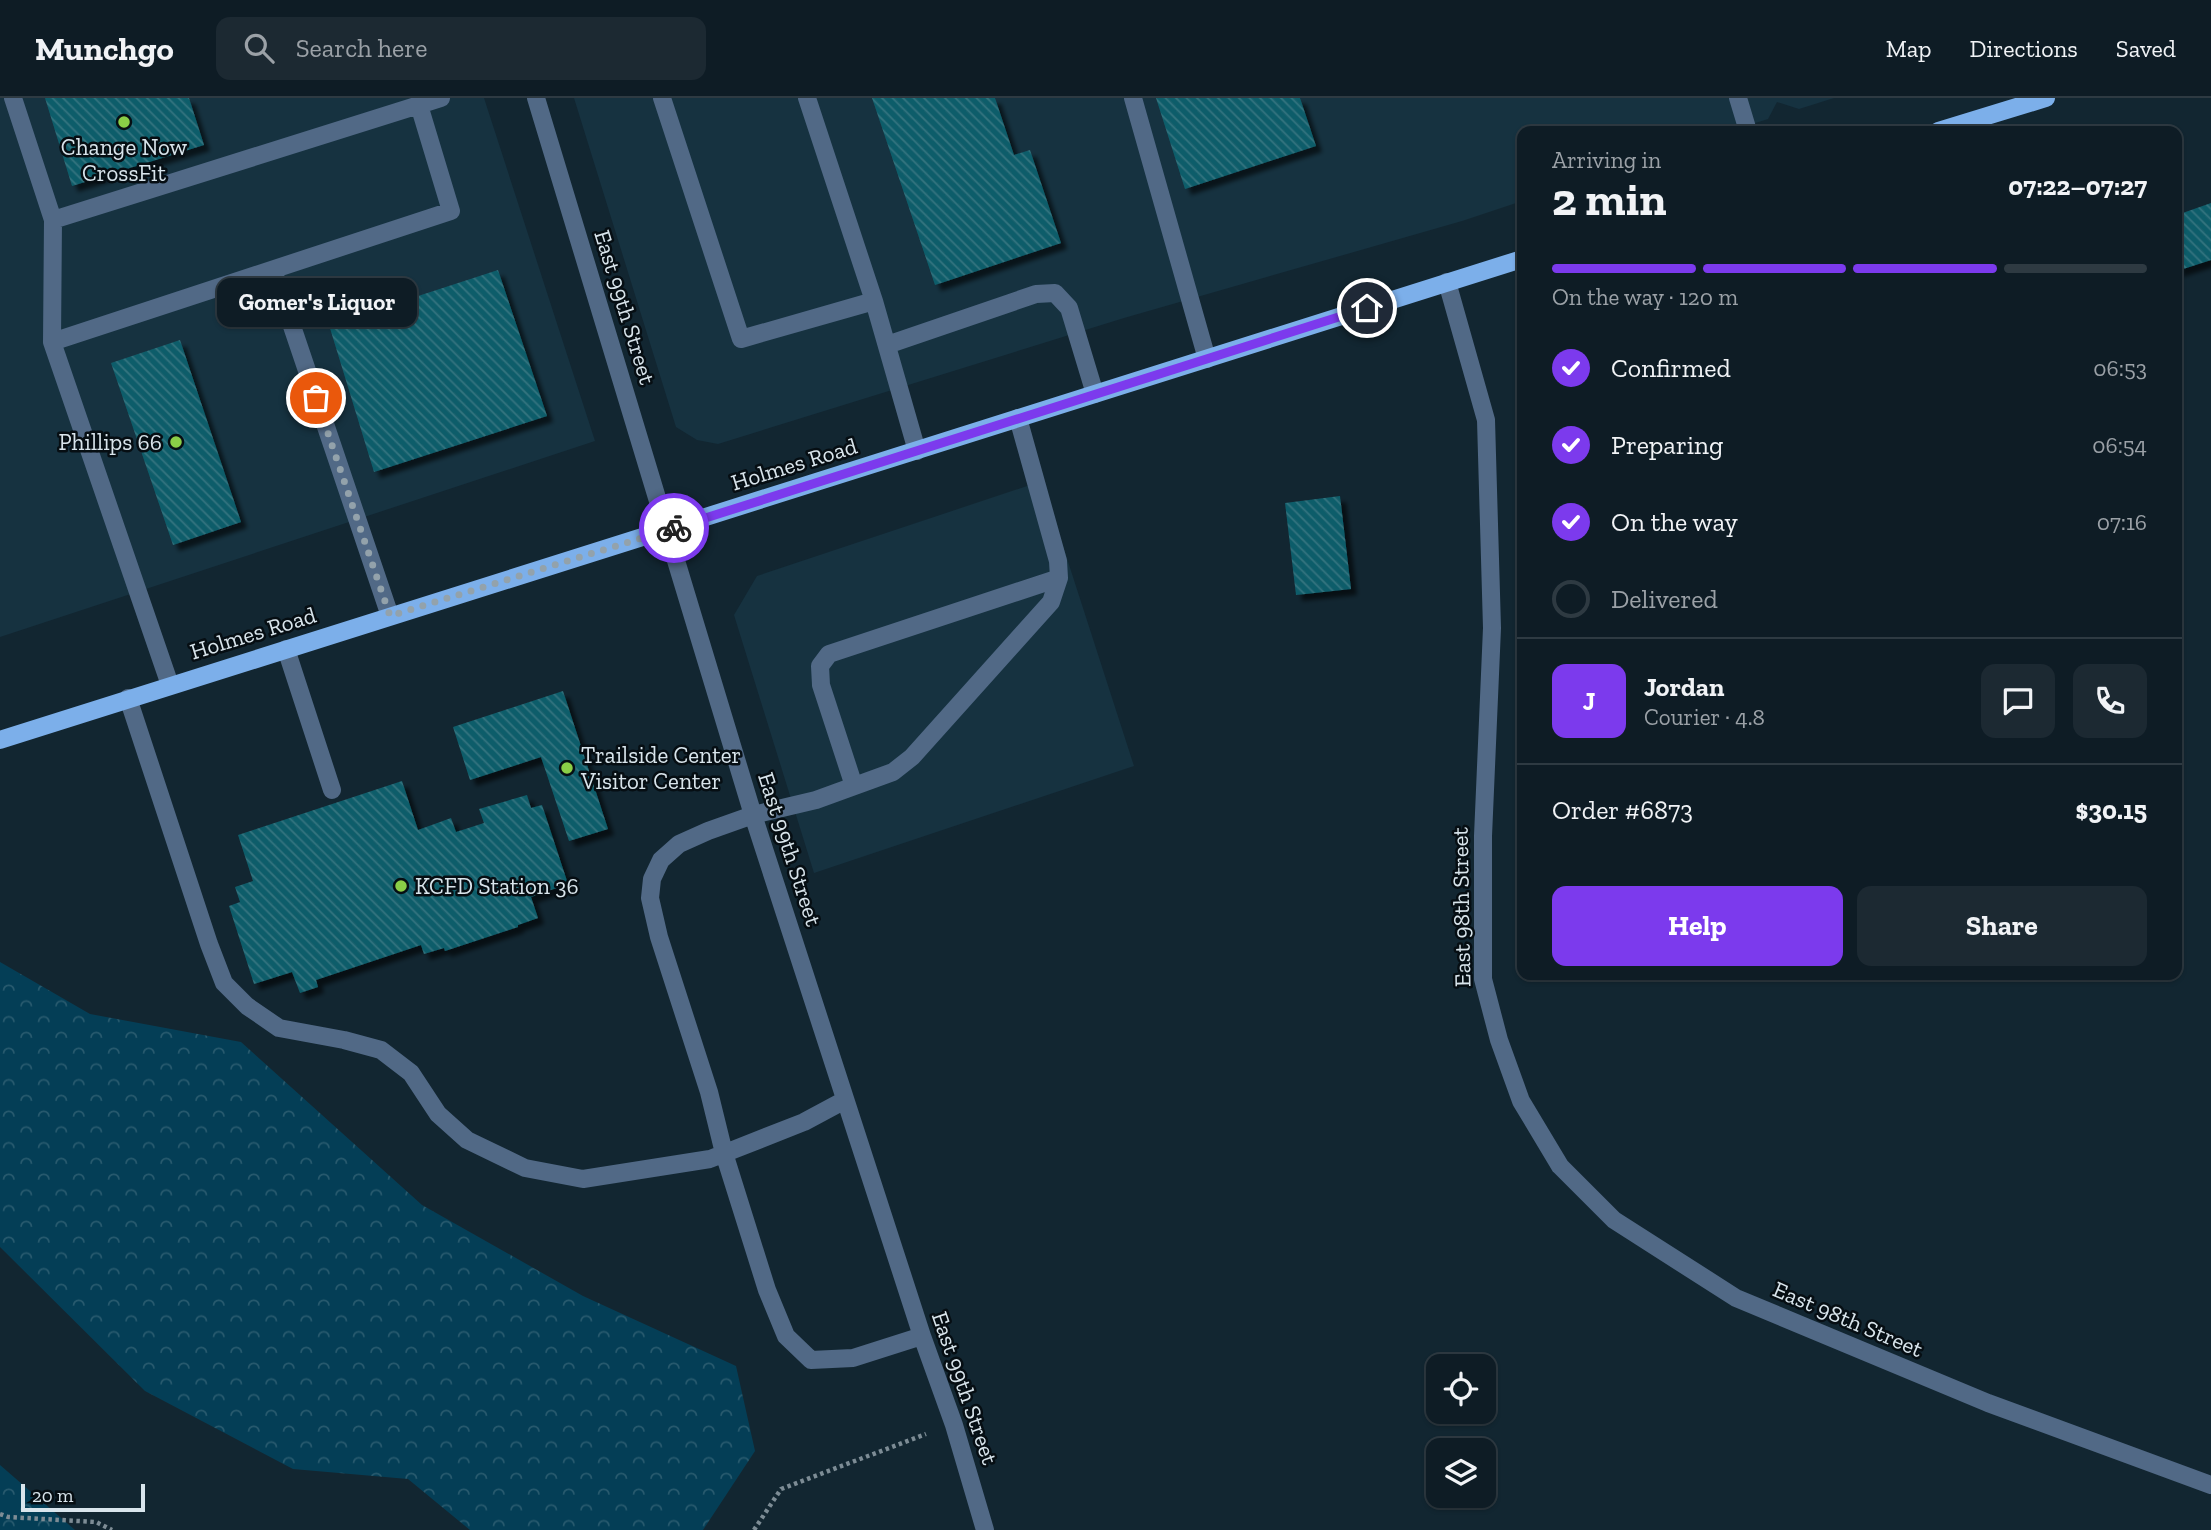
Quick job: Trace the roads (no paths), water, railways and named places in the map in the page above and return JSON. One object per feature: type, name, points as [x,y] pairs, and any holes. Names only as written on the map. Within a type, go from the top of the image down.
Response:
[{"type":"main road","points":[[1954,126],[2046,98]]},
{"type":"main road","name":"Holmes Road","points":[[0,740],[1517,261]]},
{"type":"street","points":[[13,98],[53,220],[52,342],[170,685]]},
{"type":"street","points":[[53,220],[441,98]]},
{"type":"street","name":"East 99th Street","points":[[536,98],[752,816],[922,1336],[954,1425],[985,1530]]},
{"type":"street","points":[[662,98],[741,339],[874,301]]},
{"type":"street","points":[[807,98],[874,301],[917,451]]},
{"type":"street","points":[[1133,98],[1207,359]]},
{"type":"street","points":[[1738,98],[1746,126]]},
{"type":"street","points":[[52,342],[452,211],[419,105]]},
{"type":"street","points":[[273,270],[390,616]]},
{"type":"street","name":"East 98th Street","points":[[1447,282],[1486,420],[1492,628],[1483,836],[1483,979],[1499,1040],[1521,1101],[1560,1166],[1615,1220],[1736,1298],[1988,1403],[2211,1485]]},
{"type":"street","points":[[887,345],[1036,294],[1055,293],[1069,308],[1095,394]]},
{"type":"street","points":[[922,1336],[853,1358],[811,1360],[786,1336],[767,1290],[724,1153],[709,1092],[659,937],[650,898],[652,879],[662,860],[679,845],[708,831],[752,816],[816,800],[893,772],[912,757],[1051,602],[1059,578],[1058,561],[1018,418]]},
{"type":"street","points":[[853,786],[821,685],[820,666],[829,654],[1059,578]]},
{"type":"street","points":[[286,649],[332,790]]},
{"type":"street","points":[[128,698],[209,944],[225,983],[247,1006],[279,1028],[344,1040],[381,1051],[411,1073],[439,1114],[467,1140],[526,1168],[583,1179],[710,1159],[804,1122],[845,1100]]},
{"type":"place","name":"Change Now CrossFit","points":[[124,122]]},
{"type":"place","name":"Gomer's Liquor","points":[[316,398]]},
{"type":"place","name":"Phillips 66","points":[[176,442]]},
{"type":"place","name":"Trailside Center Visitor Center","points":[[567,768]]},
{"type":"place","name":"KCFD Station 36","points":[[401,886]]}]
